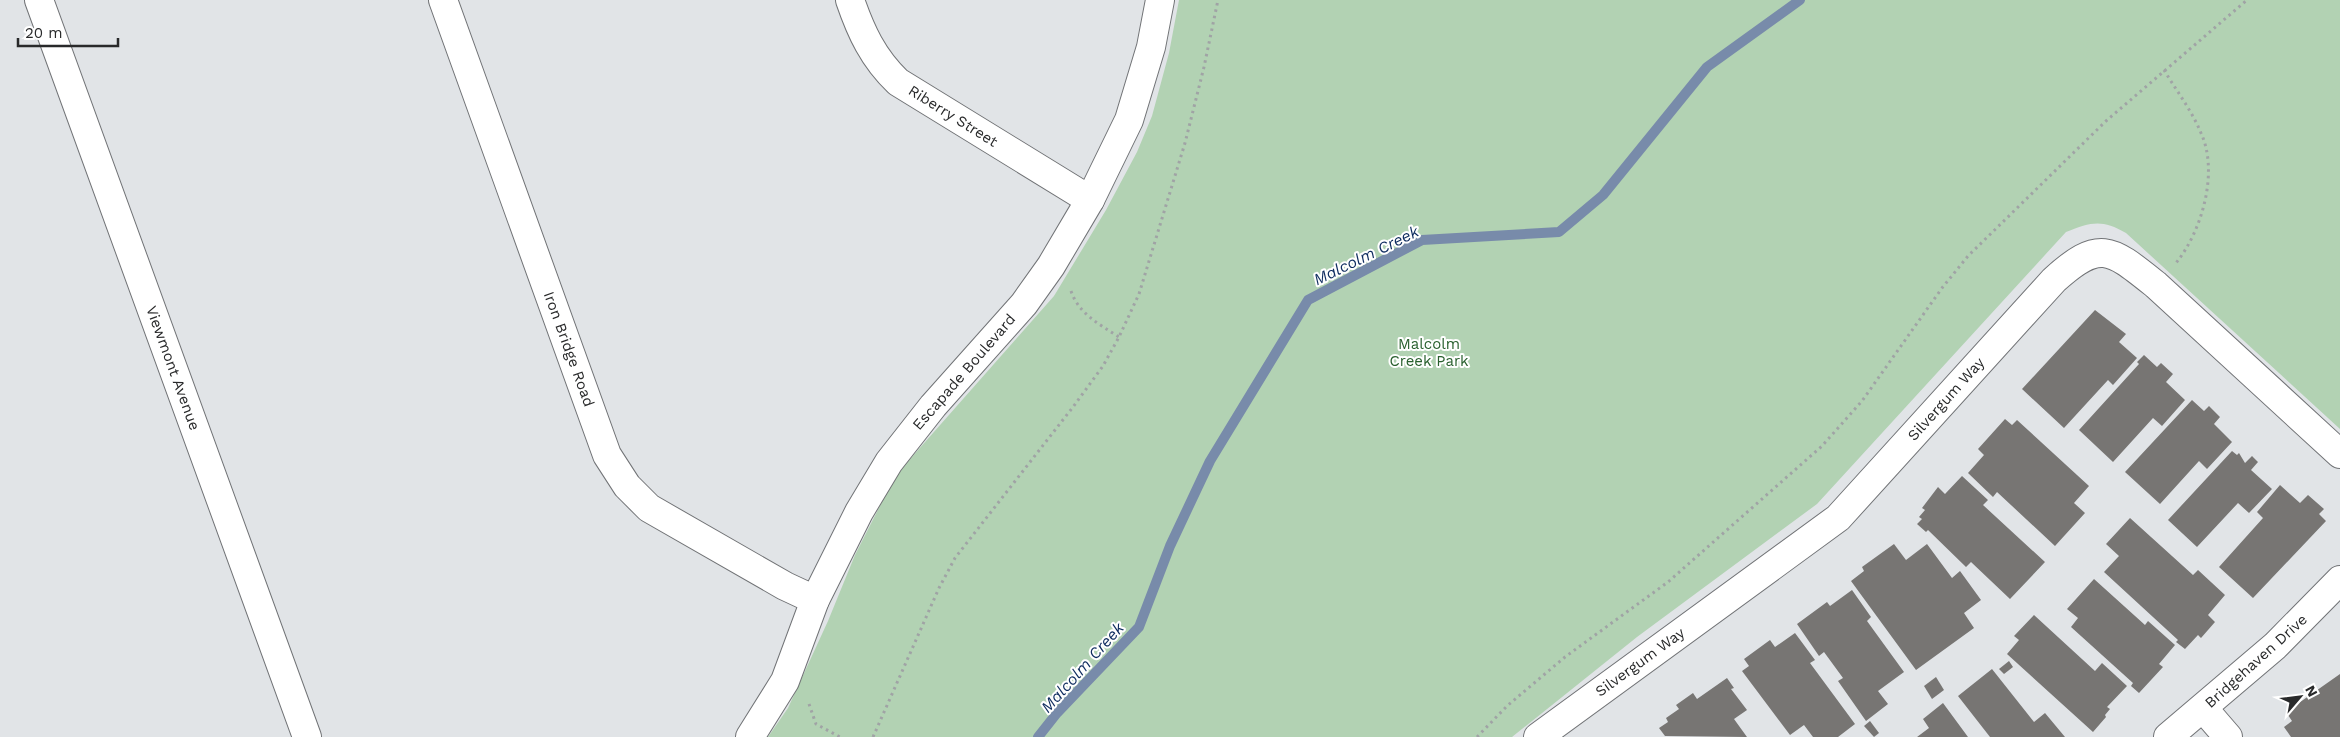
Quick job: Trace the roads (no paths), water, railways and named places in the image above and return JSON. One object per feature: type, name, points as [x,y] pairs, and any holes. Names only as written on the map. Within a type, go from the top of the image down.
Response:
[{"type":"street","name":"Viewmont Avenue","points":[[39,0],[307,737]]},
{"type":"street","name":"Iron Bridge Road","points":[[443,0],[607,454],[617,472],[649,508],[785,586],[816,600]]},
{"type":"street","name":"Riberry Street","points":[[850,0],[861,32],[872,52],[882,67],[898,82],[1090,200]]},
{"type":"street","name":"Escapade Boulevard","points":[[750,737],[785,681],[816,600],[859,512],[889,462],[933,406],[1024,304],[1052,266],[1090,200],[1130,120],[1152,47],[1160,0]]},
{"type":"street","name":"Silvergum Way","points":[[1538,737],[1838,518],[2054,280],[2074,262],[2089,254],[2104,252],[2124,259],[2156,285],[2340,454]]},
{"type":"street","name":"Bridgehaven Drive","points":[[2168,737],[2275,646],[2340,580]]},
{"type":"street","points":[[2203,708],[2228,737]]},
{"type":"waterway","name":"Malcolm Creek","points":[[1038,737],[1057,713],[1139,627],[1170,546],[1210,461],[1308,300],[1422,240],[1559,232],[1603,195],[1707,67],[1800,0]]},
{"type":"park label","name":"Malcolm Creek Park","points":[[1429,352]]}]
